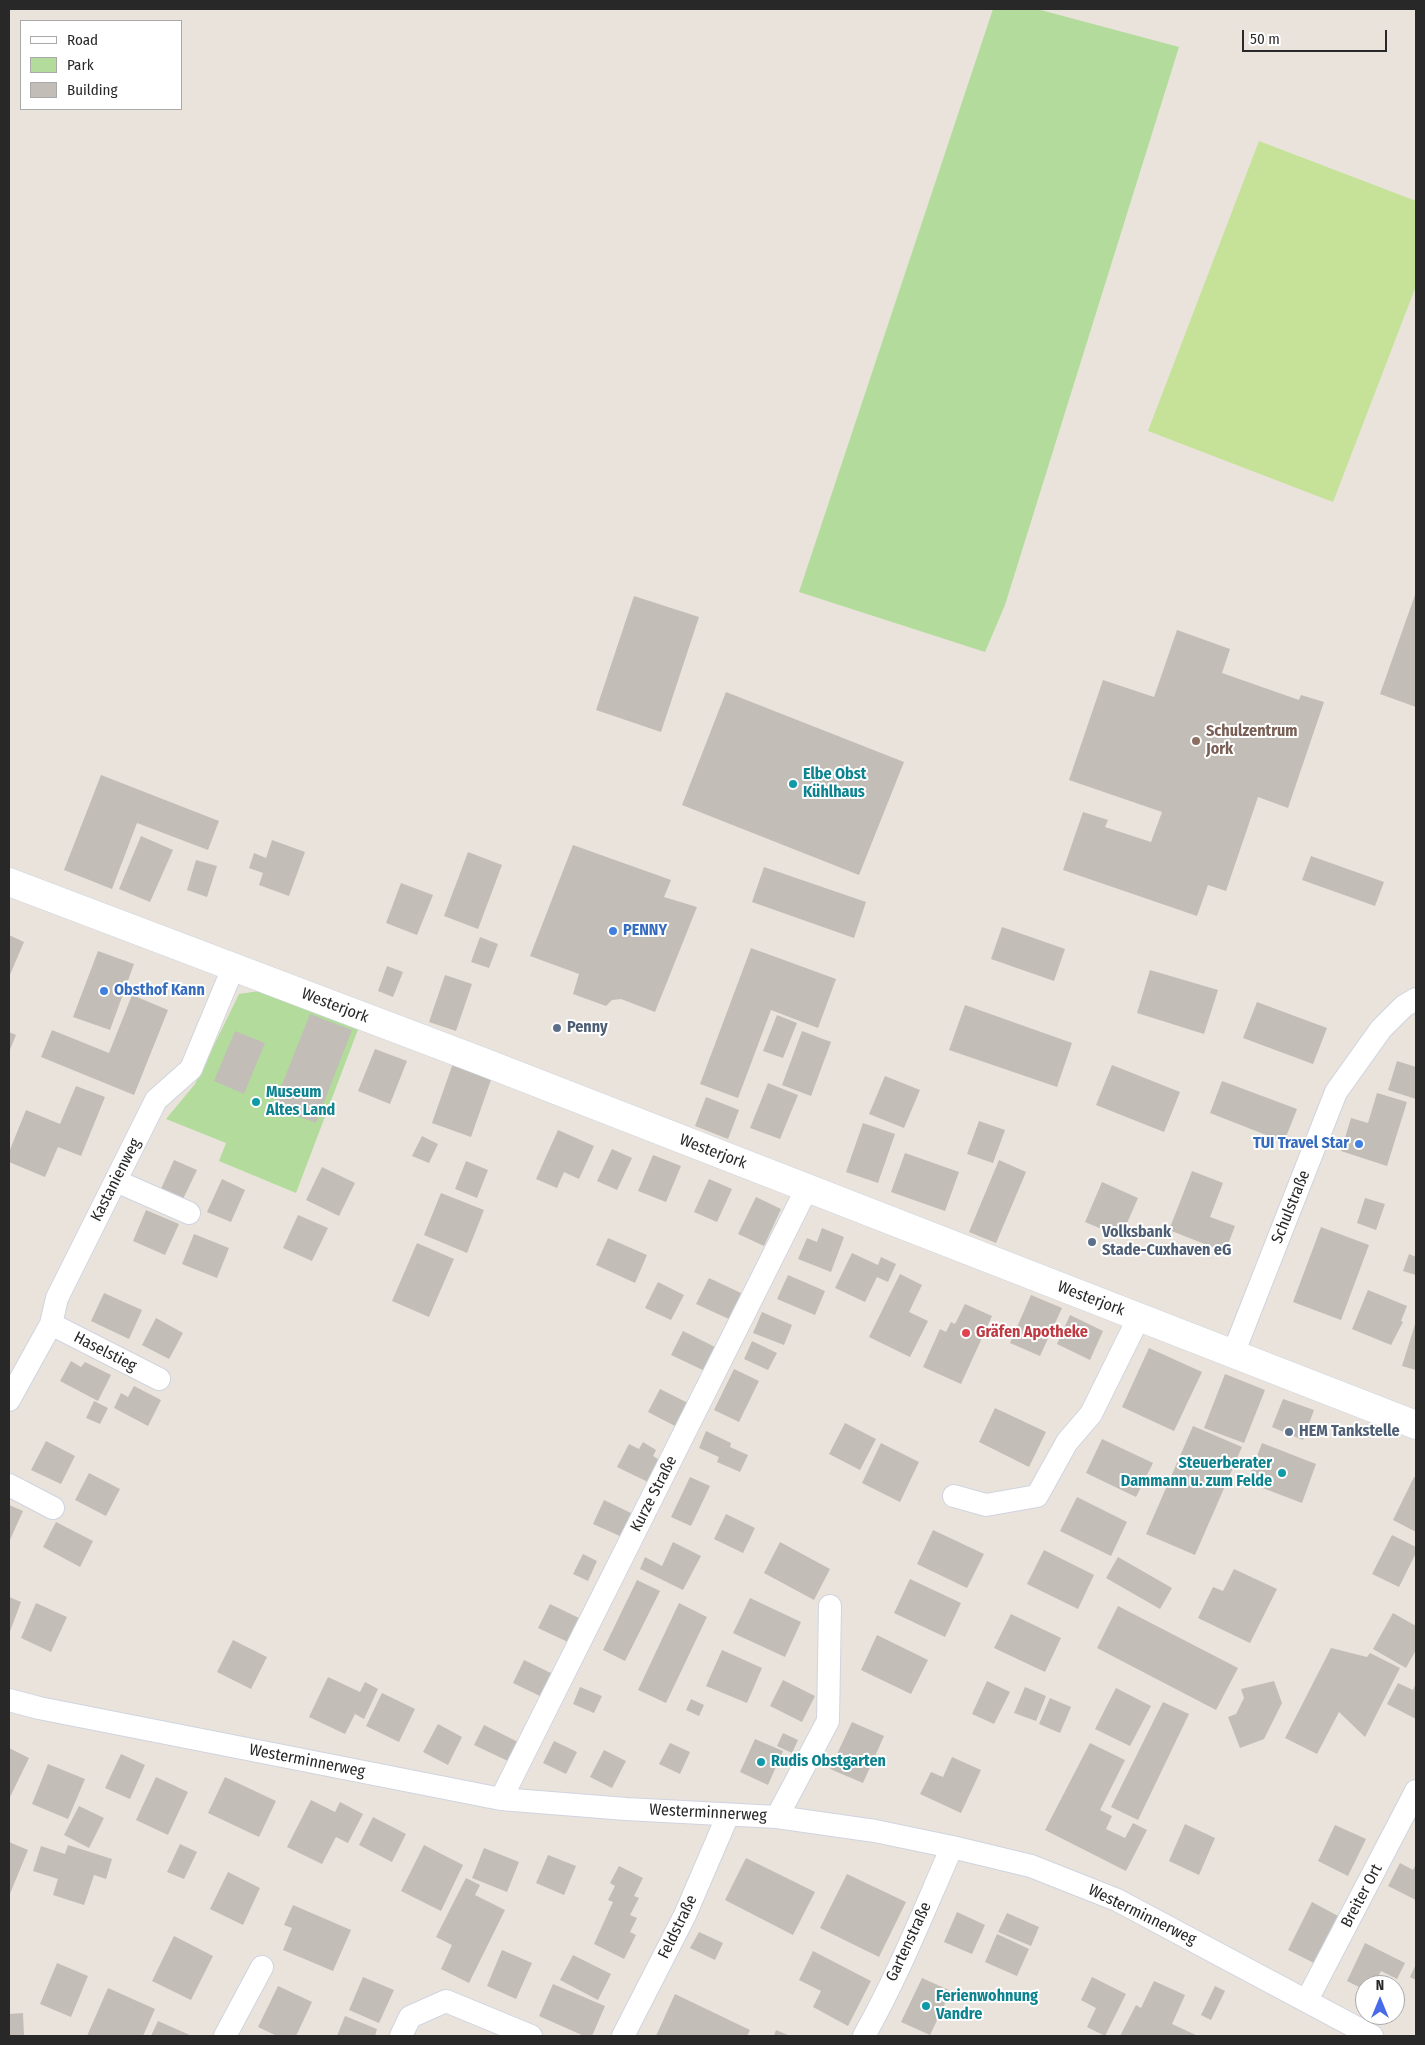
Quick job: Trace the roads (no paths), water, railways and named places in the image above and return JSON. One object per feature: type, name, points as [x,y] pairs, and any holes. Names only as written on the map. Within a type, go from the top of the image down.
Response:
[{"type":"main road","name":"Westerjork","points":[[9,882],[481,1061],[1416,1425]]},
{"type":"street","name":"Kastanienweg","points":[[9,1400],[51,1324],[57,1298],[156,1100],[190,1069],[234,968]]},
{"type":"street","name":"Schulstraße","points":[[1233,1354],[1336,1092],[1381,1029],[1404,1006],[1416,999]]},
{"type":"street","points":[[116,1182],[189,1213]]},
{"type":"street","name":"Kurze Straße","points":[[501,1799],[807,1188]]},
{"type":"street","points":[[954,1496],[986,1505],[1037,1496],[1067,1442],[1091,1414],[1139,1318]]},
{"type":"street","name":"Haselstieg","points":[[51,1324],[159,1379]]},
{"type":"street","points":[[9,1485],[53,1508]]},
{"type":"street","points":[[778,1817],[828,1721],[830,1606]]},
{"type":"street","name":"Westerminnerweg","points":[[9,1700],[49,1710],[501,1799],[778,1817],[875,1831],[952,1846],[1031,1866],[1116,1900],[1372,2036]]},
{"type":"street","name":"Breiter Ort","points":[[1307,2000],[1416,1791]]},
{"type":"street","name":"Feldstraße","points":[[623,2036],[685,1915],[728,1815]]},
{"type":"street","name":"Gartenstraße","points":[[864,2036],[875,2017],[915,1931],[952,1846]]},
{"type":"street","points":[[225,2036],[262,1967]]},
{"type":"street","points":[[401,2036],[410,2017],[446,2001],[531,2036]]},
{"type":"place","name":"Schulzentrum Jork","points":[[1196,741]]},
{"type":"place","name":"Elbe Obst Kühlhaus","points":[[793,784]]},
{"type":"place","name":"PENNY","points":[[613,931]]},
{"type":"place","name":"Obsthof Kann","points":[[104,991]]},
{"type":"place","name":"Penny","points":[[557,1028]]},
{"type":"place","name":"Museum Altes Land","points":[[256,1102]]},
{"type":"place","name":"TUI Travel Star","points":[[1359,1144]]},
{"type":"place","name":"Volksbank Stade-Cuxhaven eG","points":[[1092,1242]]},
{"type":"place","name":"Gräfen Apotheke","points":[[966,1333]]},
{"type":"place","name":"HEM Tankstelle","points":[[1289,1432]]},
{"type":"place","name":"Steuerberater Dammann u. zum Felde","points":[[1282,1473]]},
{"type":"place","name":"Rudis Obstgarten","points":[[761,1762]]},
{"type":"place","name":"Ferienwohnung Vandre","points":[[926,2006]]}]
